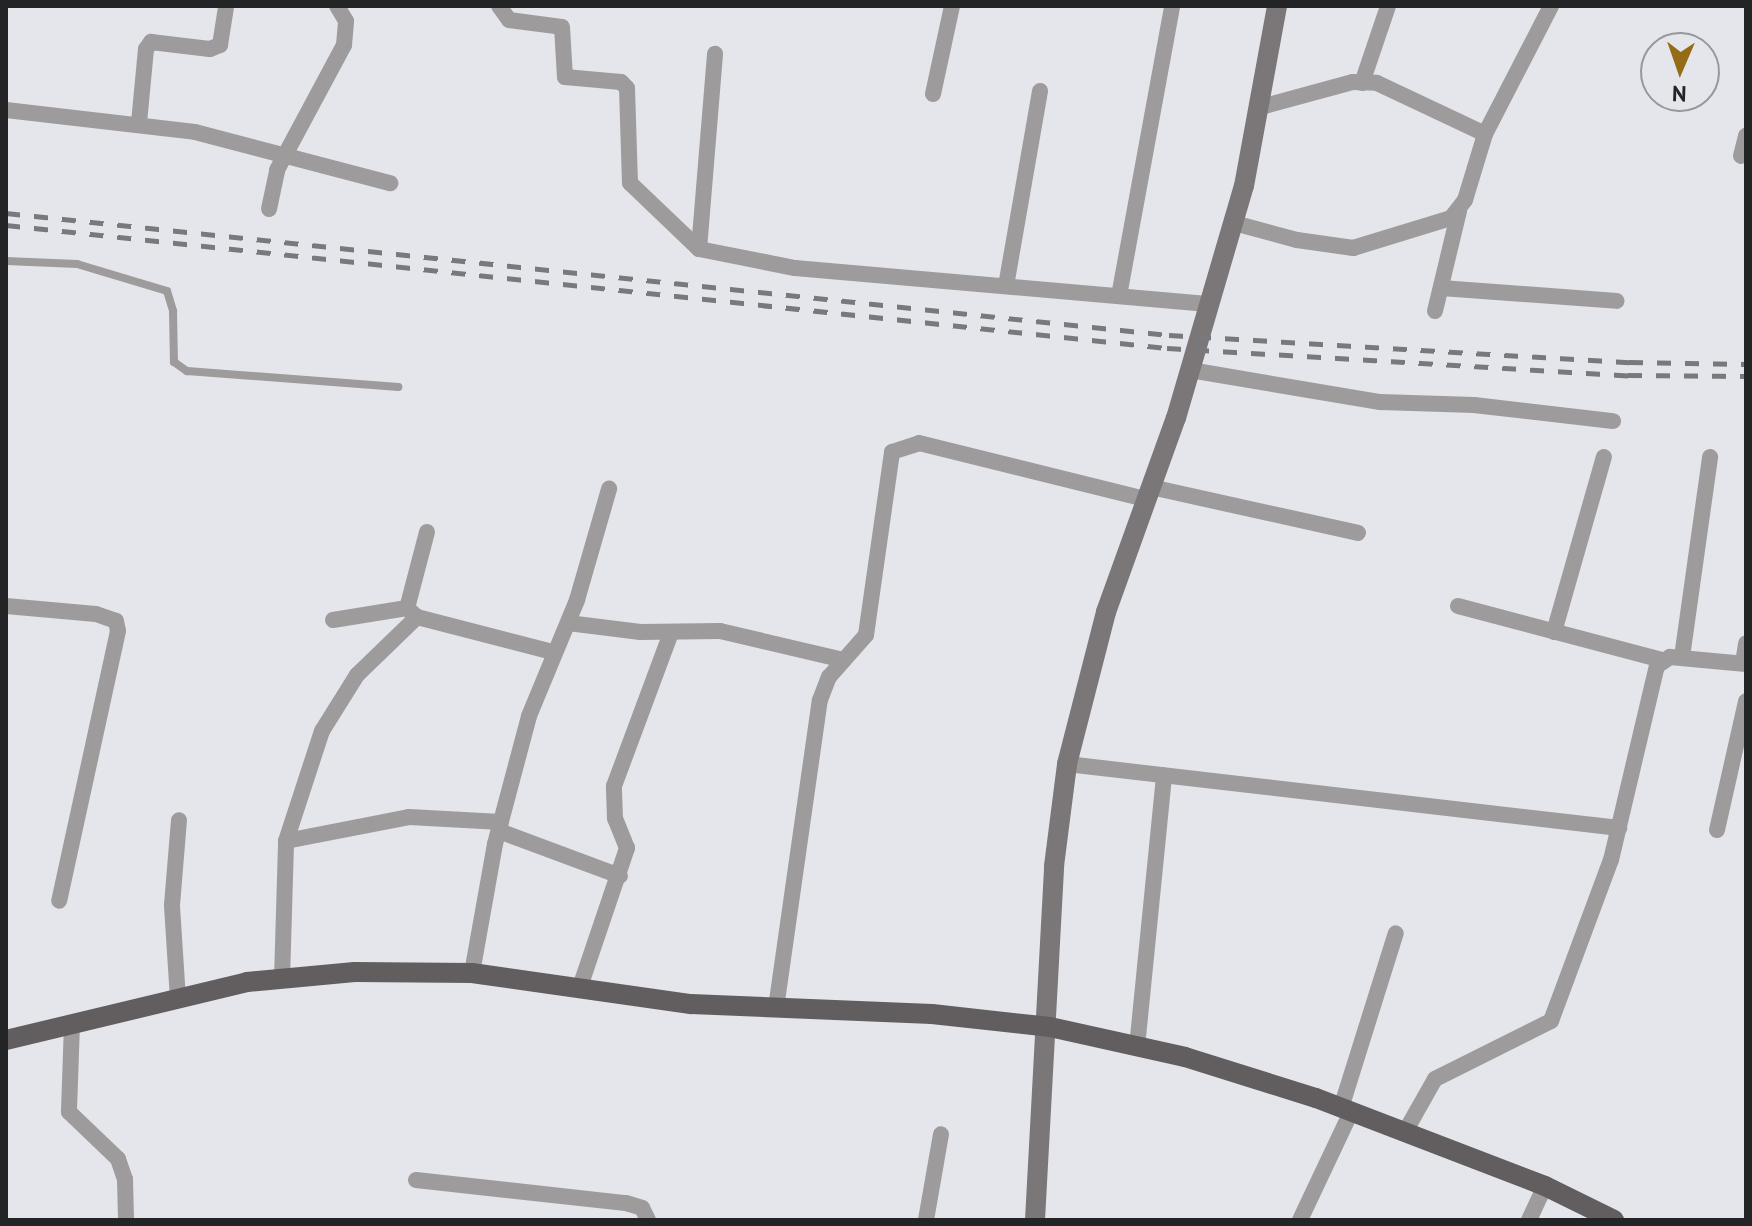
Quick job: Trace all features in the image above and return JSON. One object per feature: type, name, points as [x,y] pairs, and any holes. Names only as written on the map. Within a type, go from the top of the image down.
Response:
[{"type":"main road","points":[[6,1040],[178,999],[282,979],[355,972],[472,973],[691,1004],[932,1014],[1050,1027],[1137,1047],[1346,1110],[1545,1186],[1614,1220]]},
{"type":"street","points":[[139,123],[146,49],[151,42],[210,49],[220,45],[226,6]]},
{"type":"street","points":[[269,209],[284,157],[344,45],[346,21],[337,6]]},
{"type":"street","points":[[499,6],[509,20],[562,27],[565,77],[621,82],[627,88],[630,183],[699,249],[795,268],[1210,304]]},
{"type":"street","points":[[933,94],[952,6]]},
{"type":"street","points":[[1119,296],[1172,6]]},
{"type":"street","points":[[1035,1220],[1050,1027],[1054,866],[1067,764],[1106,612],[1190,370],[1234,223],[1261,107],[1277,6]]},
{"type":"street","points":[[1362,83],[1388,6]]},
{"type":"street","points":[[1435,311],[1460,209],[1485,134],[1551,6]]},
{"type":"street","points":[[699,249],[715,54]]},
{"type":"street","points":[[1261,107],[1362,83],[1402,91],[1485,134]]},
{"type":"street","points":[[1006,286],[1040,91]]},
{"type":"street","points":[[6,110],[139,123],[230,139],[284,157],[390,183]]},
{"type":"street","points":[[1741,156],[1746,136]]},
{"type":"street","points":[[1234,223],[1297,240],[1353,248],[1443,222],[1460,209]]},
{"type":"street","points":[[1441,288],[1617,301]]},
{"type":"street","points":[[1190,370],[1380,402],[1474,405],[1613,421]]},
{"type":"street","points":[[776,1008],[820,700],[829,677],[866,635],[892,452],[903,445],[919,443],[1149,493],[1358,533]]},
{"type":"street","points":[[1554,632],[1604,457]]},
{"type":"street","points":[[1682,657],[1710,457]]},
{"type":"street","points":[[472,973],[500,826],[552,652],[568,623],[609,489]]},
{"type":"street","points":[[282,979],[286,841],[322,731],[342,695],[412,613],[427,532]]},
{"type":"street","points":[[6,606],[96,614],[116,621],[118,631],[59,901]]},
{"type":"street","points":[[1458,606],[1662,660],[1682,657],[1745,664],[1746,643]]},
{"type":"street","points":[[333,620],[412,613],[552,652]]},
{"type":"street","points":[[568,623],[671,633],[720,631],[844,660]]},
{"type":"street","points":[[580,987],[627,848],[615,819],[614,786],[671,633]]},
{"type":"street","points":[[1405,1132],[1435,1079],[1551,1021],[1619,828],[1646,702],[1662,660]]},
{"type":"street","points":[[1717,830],[1746,701]]},
{"type":"street","points":[[1067,764],[1619,828]]},
{"type":"street","points":[[1137,1047],[1164,775]]},
{"type":"street","points":[[286,841],[409,817],[500,826],[620,876]]},
{"type":"street","points":[[178,999],[172,905],[179,820]]},
{"type":"street","points":[[1300,1220],[1346,1110],[1396,933]]},
{"type":"street","points":[[72,1024],[69,1112],[118,1159],[125,1179],[126,1220]]},
{"type":"street","points":[[926,1220],[941,1134]]},
{"type":"street","points":[[416,1180],[626,1203],[642,1208],[648,1220]]},
{"type":"street","points":[[1529,1220],[1545,1186]]},
{"type":"lane","points":[[6,261],[77,264],[167,291],[173,311],[174,362],[187,371],[398,387]]},
{"type":"railway","points":[[6,213],[1169,335],[1629,362],[1746,364]]},
{"type":"railway","points":[[6,225],[1167,348],[1628,375],[1746,376]]}]
